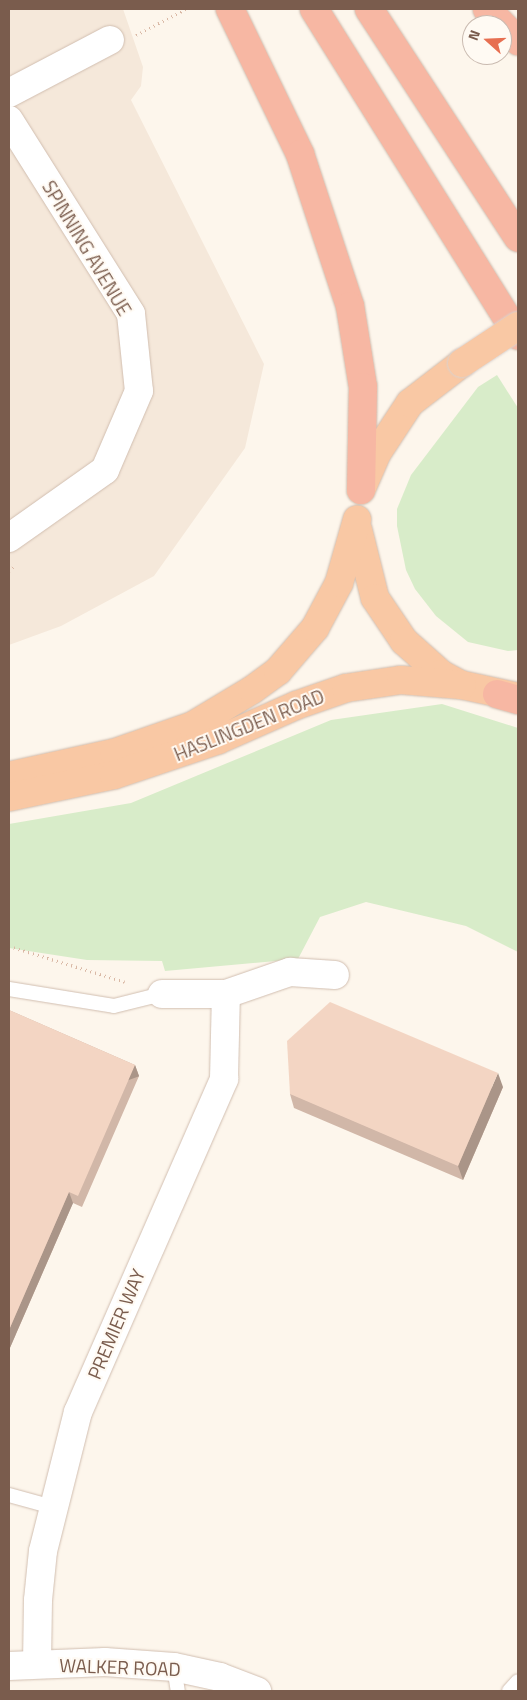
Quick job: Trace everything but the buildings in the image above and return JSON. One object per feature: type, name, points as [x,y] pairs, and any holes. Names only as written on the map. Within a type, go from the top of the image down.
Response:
[{"type":"highway","points":[[230,9],[300,154],[350,306],[363,387],[361,490],[357,520],[366,571],[386,619],[422,659],[462,685],[511,697]]},
{"type":"highway","points":[[314,9],[518,335]]},
{"type":"highway","points":[[369,9],[518,238]]},
{"type":"highway","points":[[487,9],[518,41]]},
{"type":"highway","points":[[361,490],[376,453],[410,403],[462,363],[518,326]]},
{"type":"highway","name":"HASLINGDEN ROAD","points":[[9,776],[114,754],[192,726],[252,690],[278,671],[315,628],[339,583],[357,520]]},
{"type":"highway","name":"HASLINGDEN ROAD","points":[[9,797],[60,788],[124,772],[218,740],[297,705],[346,688],[401,680],[462,685]]},
{"type":"street","points":[[9,93],[123,38]]},
{"type":"street","name":"SPINNING AVENUE","points":[[9,120],[131,314],[139,391],[105,470],[9,538]]},
{"type":"street","points":[[162,994],[226,994],[290,972],[335,974]]},
{"type":"street","name":"PREMIER WAY","points":[[38,1664],[38,1600],[43,1551],[56,1508],[78,1412],[224,1079],[226,994]]},
{"type":"street","name":"WALKER ROAD","points":[[9,1666],[105,1662],[176,1679],[220,1677],[257,1691]]},
{"type":"lane","points":[[9,989],[114,1006],[162,994]]},
{"type":"lane","points":[[9,1495],[56,1508]]},
{"type":"lane","points":[[509,1691],[518,1681]]},
{"type":"path","points":[[123,38],[186,9]]},
{"type":"path","points":[[9,946],[162,994]]},
{"type":"shaded area","points":[[9,9],[123,9],[143,67],[141,86],[131,100],[264,364],[245,448],[154,576],[61,626],[9,645]]},
{"type":"green space","points":[[497,375],[518,408],[518,650],[508,651],[468,642],[436,616],[415,589],[406,570],[397,526],[397,509],[411,475],[478,387]]},
{"type":"green space","points":[[442,704],[518,728],[518,952],[466,926],[366,902],[320,917],[298,959],[165,971],[162,961],[87,960],[9,948],[9,824],[131,803],[331,720]]}]
